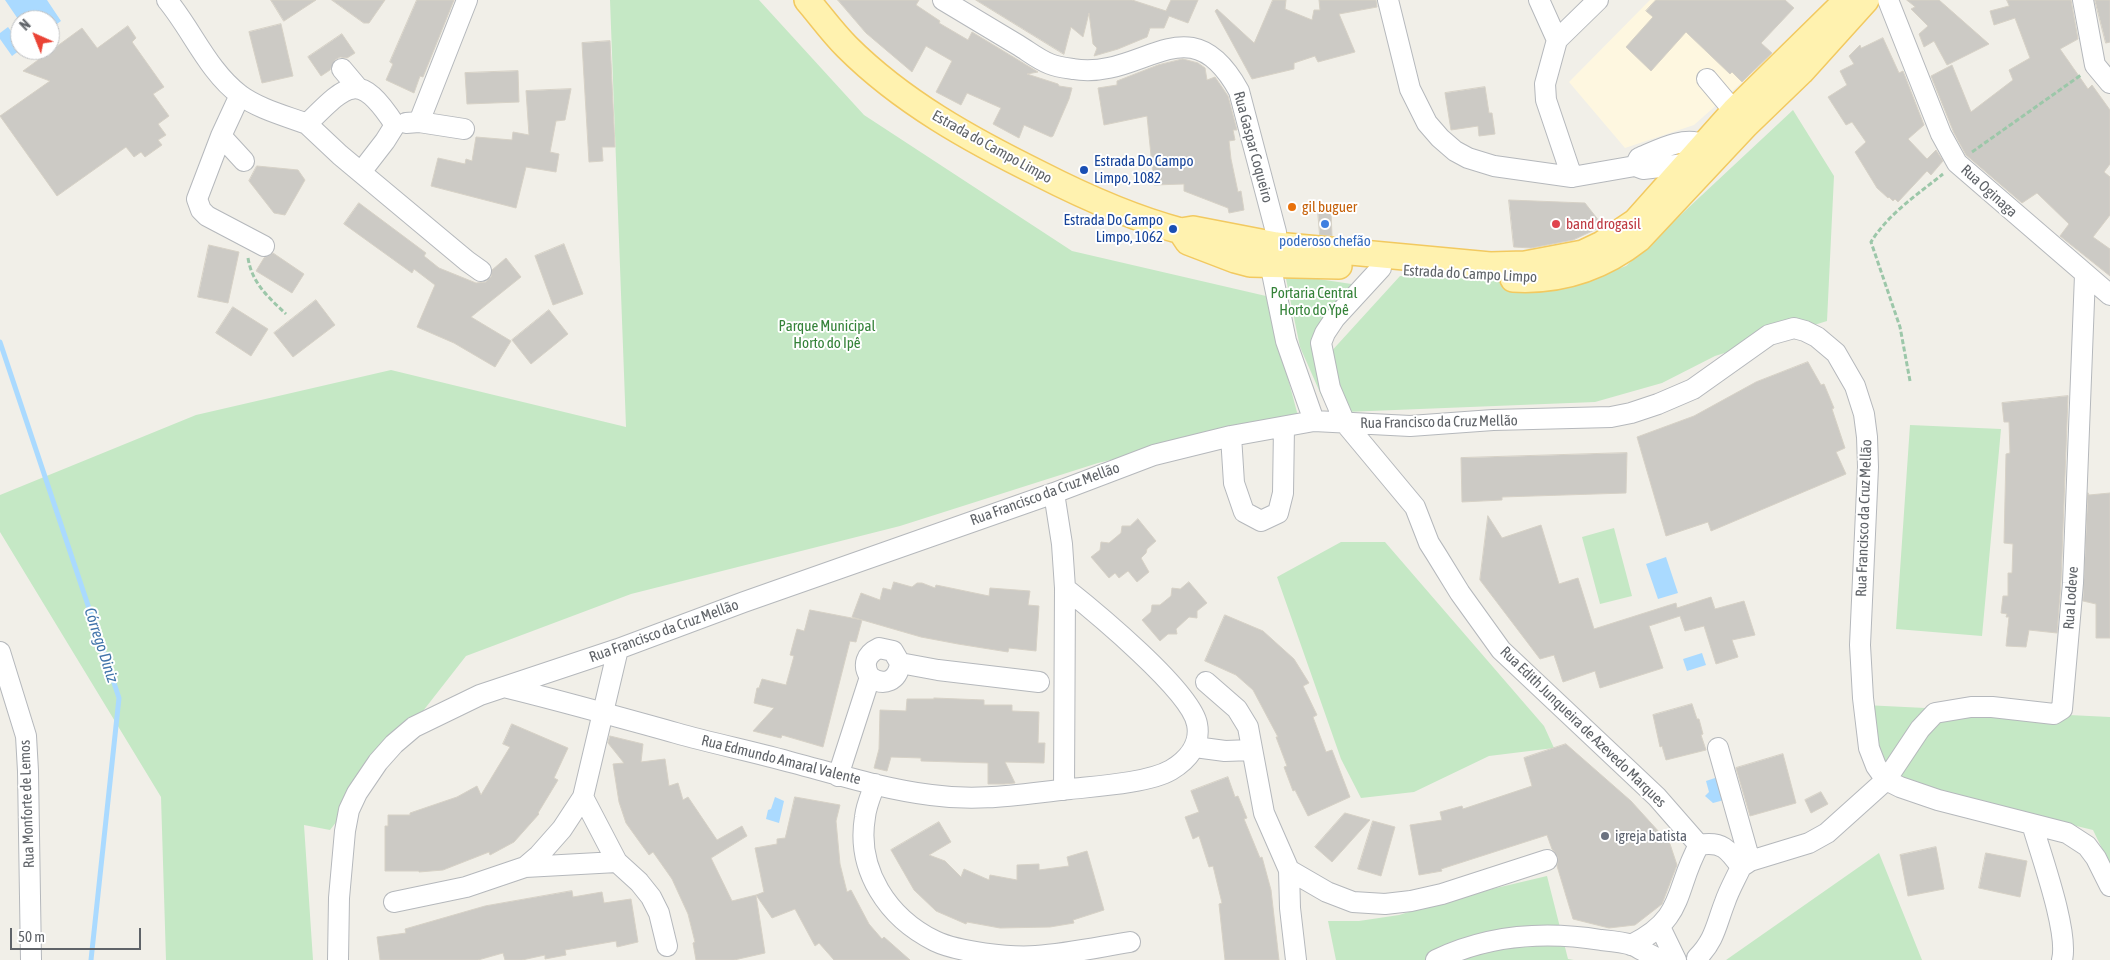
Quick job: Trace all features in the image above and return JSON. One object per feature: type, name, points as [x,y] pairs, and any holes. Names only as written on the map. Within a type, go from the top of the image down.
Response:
[{"type":"main road","name":"Estrada do Campo Limpo","points":[[807,0],[846,46],[886,81],[933,116],[992,151],[1096,202],[1181,231],[1188,242],[1250,264],[1273,254],[1309,248],[1490,265],[1525,264],[1583,253],[1602,244],[1635,222],[1710,151],[1801,72],[1866,0]]},
{"type":"main road","name":"Estrada do Campo Limpo","points":[[1710,151],[1734,111],[1847,0]]},
{"type":"main road","name":"Estrada do Campo Limpo","points":[[1273,254],[1381,268],[1516,280],[1574,275],[1600,265],[1639,239],[1692,170]]},
{"type":"street","points":[[419,122],[467,0]]},
{"type":"street","name":"Rua Gaspar Coqueiro","points":[[943,0],[1050,64],[1075,70],[1102,69],[1156,48],[1175,43],[1195,43],[1209,50],[1231,74],[1239,91],[1276,232],[1273,254],[1286,341],[1314,421]]},
{"type":"street","points":[[1388,0],[1410,89],[1427,123],[1455,151],[1468,158],[1494,166],[1572,177],[1635,166],[1643,169],[1692,170]]},
{"type":"street","points":[[1540,0],[1557,40]]},
{"type":"street","points":[[1572,177],[1546,100],[1545,84],[1557,40],[1598,0]]},
{"type":"street","name":"Rua Oginaga","points":[[1888,0],[1941,134],[1957,163],[2110,295]]},
{"type":"street","points":[[2083,0],[2095,65],[2110,83]]},
{"type":"street","points":[[172,2],[216,69],[240,95],[264,107],[308,124],[340,155],[481,271]]},
{"type":"street","points":[[342,68],[358,88]]},
{"type":"street","points":[[1707,79],[1734,111]]},
{"type":"street","points":[[308,124],[341,93],[358,88],[368,91],[378,100],[395,124]]},
{"type":"street","points":[[240,95],[221,136],[197,199],[198,205],[207,216],[264,246]]},
{"type":"street","points":[[395,124],[419,122],[464,129]]},
{"type":"street","points":[[361,172],[385,141],[395,124]]},
{"type":"street","points":[[221,136],[244,161]]},
{"type":"street","points":[[1635,166],[1639,158],[1675,145],[1692,142],[1710,151]]},
{"type":"street","name":"Rua Edith Junqueira de Azevedo Marques","points":[[1381,268],[1335,318],[1321,343],[1330,388],[1344,423],[1415,507],[1436,554],[1460,593],[1501,650],[1657,797],[1699,845]]},
{"type":"street","name":"Rua Lodeve","points":[[1886,780],[1920,729],[1935,713],[1971,707],[1992,707],[2054,714],[2062,709],[2073,583],[2085,275]]},
{"type":"street","name":"Rua Francisco da Cruz Mellão","points":[[338,960],[339,898],[344,831],[348,810],[378,762],[394,744],[414,727],[447,709],[504,687],[618,649],[744,602],[1054,493],[1154,455],[1231,436],[1314,421],[1410,426],[1611,417],[1658,404],[1693,389],[1769,335],[1794,328],[1817,337],[1836,353],[1855,386],[1864,414],[1868,467],[1860,645],[1863,698],[1869,748],[1876,766],[1886,780]]},
{"type":"street","points":[[1231,436],[1234,483],[1244,512],[1261,522],[1278,513],[1283,493],[1284,427]]},
{"type":"street","points":[[1054,493],[1062,544],[1065,588],[1064,790]]},
{"type":"street","points":[[1065,588],[1128,643],[1176,689],[1197,722],[1198,734],[1195,747],[1224,751],[1252,750]]},
{"type":"street","points":[[525,867],[539,855],[562,829],[583,797],[618,649]]},
{"type":"street","name":"Rua Monforte de Lemos","points":[[0,652],[26,736],[31,960]]},
{"type":"street","points":[[838,776],[870,677],[876,682],[890,681],[896,677],[900,664],[1039,682]]},
{"type":"street","points":[[1206,682],[1237,709],[1248,728],[1264,813],[1289,870],[1290,908],[1296,960]]},
{"type":"street","name":"Rua Edmundo Amaral Valente","points":[[504,687],[602,711],[677,734],[838,776],[929,795],[961,798],[994,798],[1064,790],[1160,775],[1182,762],[1195,747]]},
{"type":"street","points":[[1718,748],[1746,864]]},
{"type":"street","points":[[1660,926],[1688,959],[1706,949],[1714,935],[1724,903],[1746,864],[1818,839],[1837,826],[1886,780],[1900,787],[1938,800],[2067,833],[2087,846],[2096,858],[2110,886]]},
{"type":"street","points":[[875,784],[865,817],[866,863],[875,885],[886,902],[899,916],[918,931],[936,941],[958,947],[1013,956],[1036,956],[1130,942]]},
{"type":"street","points":[[583,797],[617,862],[639,882],[651,897],[659,913],[667,946]]},
{"type":"street","points":[[2032,824],[2058,918],[2063,942],[2062,960]]},
{"type":"street","points":[[1632,945],[1645,938],[1660,926],[1675,907],[1693,856],[1699,845],[1712,843],[1727,849],[1746,864]]},
{"type":"street","points":[[1289,870],[1327,892],[1344,899],[1353,902],[1385,904],[1411,901],[1442,894],[1547,860]]},
{"type":"street","points":[[394,902],[466,887],[525,867],[617,862]]},
{"type":"street","points":[[1436,960],[1482,943],[1519,936],[1569,936],[1632,945],[1652,957],[1663,960]]},
{"type":"path","points":[[1910,381],[1900,327],[1872,242],[1880,228],[1918,193],[1957,163],[2095,65]]},
{"type":"path","points":[[245,236],[250,271],[266,294],[286,314]]},
{"type":"shaded area","points":[[1650,0],[1680,0],[1756,70],[1694,125],[1625,148],[1569,82]]},
{"type":"green space","name":"Parque Municipal Horto do Ipê","points":[[610,0],[759,0],[864,115],[1072,251],[1266,296],[1298,416],[1098,463],[900,526],[631,594],[466,656],[330,830],[304,825],[313,960],[166,960],[161,797],[0,532],[0,495],[196,415],[391,370],[626,427]]},
{"type":"green space","points":[[1793,110],[1834,176],[1827,321],[1715,356],[1662,383],[1595,402],[1345,412],[1328,355],[1400,276],[1579,283],[1626,266]]},
{"type":"green space","name":"Portaria Central Horto do Ypê","points":[[1285,274],[1358,285],[1324,325],[1325,370],[1322,397],[1300,347]]},
{"type":"green space","points":[[1910,425],[2001,429],[1982,636],[1896,629]]},
{"type":"green space","points":[[1614,528],[1632,596],[1600,604],[1582,537]]},
{"type":"green space","points":[[1341,542],[1385,542],[1544,726],[1554,748],[1489,756],[1414,792],[1361,798],[1341,759],[1277,577]]},
{"type":"green space","points":[[1864,705],[2110,717],[2110,865],[2093,830],[1886,780]]},
{"type":"green space","points":[[1879,853],[1922,960],[1726,960]]},
{"type":"green space","points":[[1547,876],[1568,959],[1574,960],[1336,960],[1328,921],[1359,921],[1399,915],[1454,898]]},
{"type":"water","points":[[5,0],[47,0],[54,10],[12,10]]},
{"type":"water","points":[[8,27],[10,30],[10,53],[0,39],[0,33]]},
{"type":"water","points":[[1666,557],[1678,593],[1658,599],[1646,564]]},
{"type":"water","points":[[1702,653],[1706,665],[1687,671],[1683,659]]},
{"type":"water","points":[[1718,777],[1724,800],[1713,803],[1705,796],[1709,792],[1706,781]]},
{"type":"water","points":[[775,797],[784,801],[779,823],[766,819],[768,810],[771,809]]},
{"type":"building","points":[[271,0],[316,0],[284,21]]},
{"type":"building","points":[[332,0],[385,0],[369,23],[364,23]]},
{"type":"building","points":[[417,0],[454,0],[423,77],[420,76],[414,93],[386,80],[393,64],[390,62]]},
{"type":"building","points":[[838,0],[919,0],[916,5],[940,21],[939,23],[968,40],[972,32],[1038,72],[1027,74],[1058,84],[1059,86],[1072,88],[1053,136],[1051,137],[1024,125],[1019,138],[993,124],[1001,108],[967,93],[961,105],[936,92],[952,61],[926,46],[912,72],[866,33]]},
{"type":"building","points":[[976,0],[1132,0],[1166,11],[1171,0],[1198,0],[1188,23],[1169,16],[1164,28],[1150,28],[1147,37],[1118,49],[1094,56],[1097,48],[1093,44],[1089,13],[1083,37],[1071,27],[1064,54]]},
{"type":"building","points":[[1273,0],[1286,0],[1285,9],[1312,20],[1314,10],[1320,10],[1319,0],[1376,0],[1377,7],[1339,14],[1355,52],[1318,62],[1315,56],[1294,63],[1294,69],[1252,79],[1215,11],[1217,9],[1254,43]]},
{"type":"building","points":[[1656,0],[1785,0],[1794,8],[1761,43],[1772,53],[1742,82],[1732,72],[1730,74],[1686,32],[1651,71],[1626,47],[1653,17],[1646,11]]},
{"type":"building","points":[[1907,0],[1939,0],[1989,44],[1947,65],[1934,41],[1924,47],[1919,34],[1928,26],[1911,9],[1915,7]]},
{"type":"building","points":[[2007,0],[2071,0],[2078,39],[2060,49],[2088,89],[2092,85],[2110,110],[2110,164],[2104,172],[2110,177],[2110,215],[2093,237],[2110,249],[2110,276],[2060,236],[2069,224],[2037,193],[2022,203],[1966,155],[1954,133],[1931,76],[1952,65],[1971,112],[2013,80],[2009,70],[2030,58],[2015,18],[1994,25],[1990,11],[2009,6]]},
{"type":"building","points":[[2095,0],[2110,0],[2110,42],[2106,43]]},
{"type":"building","points":[[281,24],[293,76],[262,83],[249,32]]},
{"type":"building","points":[[128,26],[136,38],[132,42],[164,87],[153,94],[169,116],[158,124],[166,135],[158,140],[162,145],[145,157],[141,152],[134,157],[126,147],[57,196],[0,116],[50,81],[23,71],[38,60],[60,60],[60,44],[82,28],[97,48]]},
{"type":"building","points":[[342,34],[355,53],[347,58],[340,57],[335,60],[330,70],[321,76],[308,57]]},
{"type":"building","points":[[1883,38],[1899,73],[1903,71],[1924,125],[1908,139],[1927,159],[1936,150],[1943,161],[1931,175],[1927,171],[1898,202],[1895,199],[1893,201],[1888,198],[1877,188],[1855,152],[1866,142],[1852,122],[1846,125],[1828,97],[1847,85],[1840,71],[1854,64],[1849,56],[1860,45],[1861,48]]},
{"type":"building","points":[[610,41],[615,147],[602,147],[603,161],[589,162],[582,43]]},
{"type":"building","points":[[1183,59],[1198,63],[1205,68],[1207,80],[1215,77],[1228,96],[1237,130],[1233,130],[1235,140],[1229,141],[1231,159],[1238,192],[1241,191],[1244,210],[1229,213],[1228,208],[1184,191],[1184,184],[1154,185],[1147,116],[1104,125],[1098,88],[1117,85],[1117,81],[1158,65]]},
{"type":"building","points":[[518,71],[519,102],[467,104],[465,73]]},
{"type":"building","points":[[1485,87],[1495,134],[1479,136],[1478,126],[1451,130],[1445,93]]},
{"type":"building","points":[[571,89],[565,120],[556,121],[550,152],[559,154],[556,172],[526,167],[516,208],[431,186],[438,158],[465,164],[466,159],[472,161],[476,137],[512,140],[513,132],[529,135],[526,91]]},
{"type":"building","points":[[257,166],[298,170],[305,180],[285,215],[274,213],[249,181]]},
{"type":"building","name":"band drogasil","points":[[1509,200],[1585,203],[1603,226],[1573,240],[1531,248],[1514,247]]},
{"type":"building","points":[[359,203],[426,253],[424,256],[439,268],[476,283],[486,282],[491,277],[492,270],[506,258],[521,277],[471,317],[511,341],[495,367],[454,343],[417,327],[435,285],[414,269],[412,273],[344,224]]},
{"type":"building","name":"poderoso chefão","points":[[1318,211],[1331,211],[1332,236],[1320,235]]},
{"type":"building","points":[[564,244],[583,294],[553,305],[535,256]]},
{"type":"building","points":[[209,245],[239,252],[228,303],[198,297]]},
{"type":"building","points":[[273,253],[304,274],[292,293],[256,271],[264,258]]},
{"type":"building","points":[[316,300],[335,325],[293,357],[274,333]]},
{"type":"building","points":[[233,307],[268,329],[251,356],[216,333]]},
{"type":"building","points":[[549,310],[568,334],[531,364],[512,340]]},
{"type":"building","points":[[1808,362],[1821,385],[1824,384],[1834,408],[1832,409],[1845,448],[1836,452],[1846,474],[1711,531],[1708,522],[1666,536],[1637,437],[1694,416],[1756,382]]},
{"type":"building","points":[[2068,396],[2061,582],[2057,633],[2029,630],[2026,647],[2006,646],[2009,617],[2006,617],[2007,614],[2001,613],[2003,596],[2008,596],[2008,573],[2012,573],[2013,544],[2004,543],[2006,454],[2010,453],[2009,422],[2004,422],[2002,403]]},
{"type":"building","points":[[1627,453],[1626,493],[1502,497],[1502,500],[1462,502],[1461,458]]},
{"type":"building","points":[[2088,493],[2089,495],[2110,493],[2110,638],[2096,638],[2096,604],[2083,601]]},
{"type":"building","points":[[1488,516],[1502,538],[1541,525],[1559,584],[1578,578],[1594,629],[1676,603],[1677,608],[1711,597],[1715,609],[1744,601],[1755,635],[1732,640],[1738,657],[1716,664],[1704,626],[1685,631],[1680,616],[1649,626],[1663,668],[1600,688],[1595,671],[1563,682],[1554,655],[1540,659],[1480,580]]},
{"type":"building","points":[[1138,519],[1156,541],[1141,558],[1149,572],[1137,582],[1128,571],[1119,578],[1115,573],[1109,578],[1091,557],[1100,550],[1101,542],[1109,543],[1121,533],[1122,526],[1130,526]]},
{"type":"building","points":[[894,582],[912,587],[917,583],[935,588],[936,585],[989,596],[990,588],[1030,591],[1028,605],[1039,606],[1036,651],[1009,648],[1008,652],[958,644],[921,637],[852,617],[861,593],[880,600],[883,588],[891,590]]},
{"type":"building","points":[[1189,582],[1207,603],[1197,611],[1197,618],[1189,617],[1176,629],[1177,634],[1168,634],[1160,641],[1142,620],[1151,612],[1152,605],[1160,605],[1171,596],[1172,588],[1180,589]]},
{"type":"building","points":[[810,610],[862,620],[856,642],[850,641],[823,747],[782,735],[781,738],[753,731],[774,708],[754,703],[757,688],[759,688],[762,679],[786,685],[794,656],[790,655],[797,629],[804,631]]},
{"type":"building","points":[[1225,615],[1263,631],[1294,659],[1309,683],[1303,686],[1317,715],[1313,717],[1326,752],[1332,750],[1350,797],[1308,816],[1295,790],[1293,791],[1284,767],[1287,766],[1276,737],[1278,737],[1253,690],[1236,675],[1205,661]]},
{"type":"building","points":[[907,699],[984,700],[984,705],[1012,705],[1012,711],[1039,712],[1038,743],[1045,743],[1044,763],[1005,762],[1015,783],[1004,784],[988,784],[988,763],[921,761],[921,758],[891,757],[887,771],[874,768],[879,749],[880,710],[906,711]]},
{"type":"building","points":[[1692,704],[1697,719],[1699,719],[1703,734],[1701,735],[1706,750],[1666,760],[1662,746],[1660,747],[1653,715]]},
{"type":"building","points":[[512,724],[568,748],[554,778],[558,780],[539,814],[514,842],[490,855],[489,852],[443,870],[419,872],[385,871],[385,826],[388,826],[388,815],[410,815],[410,813],[457,797],[477,786],[481,795],[510,747],[503,744]]},
{"type":"building","points":[[610,736],[643,744],[641,762],[665,759],[669,786],[678,783],[683,800],[688,797],[717,840],[742,826],[747,836],[711,858],[732,901],[756,895],[765,953],[734,960],[696,960],[693,943],[695,942],[688,914],[672,879],[653,852],[649,855],[626,823],[619,802],[613,764],[624,763],[608,743]]},
{"type":"building","name":"igreja batista","points":[[1566,744],[1631,801],[1670,844],[1677,865],[1662,904],[1635,925],[1609,928],[1573,919],[1557,866],[1558,857],[1552,849],[1547,835],[1441,869],[1442,871],[1419,875],[1410,825],[1442,820],[1440,812],[1462,806],[1463,809],[1532,786],[1524,758]]},
{"type":"building","points":[[1783,754],[1796,803],[1750,816],[1736,768]]},
{"type":"building","points":[[1228,777],[1235,797],[1238,796],[1247,818],[1244,819],[1260,858],[1262,857],[1271,890],[1279,960],[1225,960],[1219,904],[1222,903],[1213,866],[1209,867],[1199,836],[1193,839],[1185,817],[1199,812],[1191,791]]},
{"type":"building","points":[[1821,792],[1828,804],[1811,813],[1805,800]]},
{"type":"building","points":[[795,797],[840,805],[836,821],[840,864],[847,892],[851,890],[869,924],[882,939],[884,937],[910,960],[834,960],[819,943],[815,946],[795,909],[772,918],[756,895],[764,892],[755,848],[777,844],[777,839],[785,838]]},
{"type":"building","points":[[1345,813],[1370,820],[1332,862],[1315,847]]},
{"type":"building","points":[[1373,821],[1395,827],[1381,876],[1358,869]]},
{"type":"building","points":[[939,822],[951,842],[929,855],[945,861],[961,877],[964,869],[989,880],[990,875],[1017,880],[1017,865],[1039,864],[1039,870],[1069,866],[1067,857],[1087,851],[1104,910],[1073,920],[1074,923],[1050,927],[1000,928],[967,922],[966,924],[936,911],[914,890],[891,850]]},
{"type":"building","points":[[1936,847],[1944,889],[1908,896],[1900,855]]},
{"type":"building","points":[[1986,853],[2027,861],[2020,897],[1979,888]]},
{"type":"building","points":[[572,891],[573,897],[602,892],[604,903],[631,899],[638,942],[617,947],[616,941],[565,950],[566,955],[545,959],[545,955],[522,960],[505,960],[503,953],[478,960],[380,960],[377,937],[406,933],[405,929],[485,906]]},
{"type":"waterway","name":"Córrego Diniz","points":[[0,342],[119,698],[91,960]]},
{"type":"place","name":"Estrada Do Campo Limpo, 1082","points":[[1084,170]]},
{"type":"place","name":"gil buguer","points":[[1292,207]]},
{"type":"place","name":"poderoso chefão","points":[[1325,224]]},
{"type":"place","name":"band drogasil","points":[[1556,224]]},
{"type":"place","name":"Estrada Do Campo Limpo, 1062","points":[[1173,229]]},
{"type":"place","name":"igreja batista","points":[[1605,836]]}]
